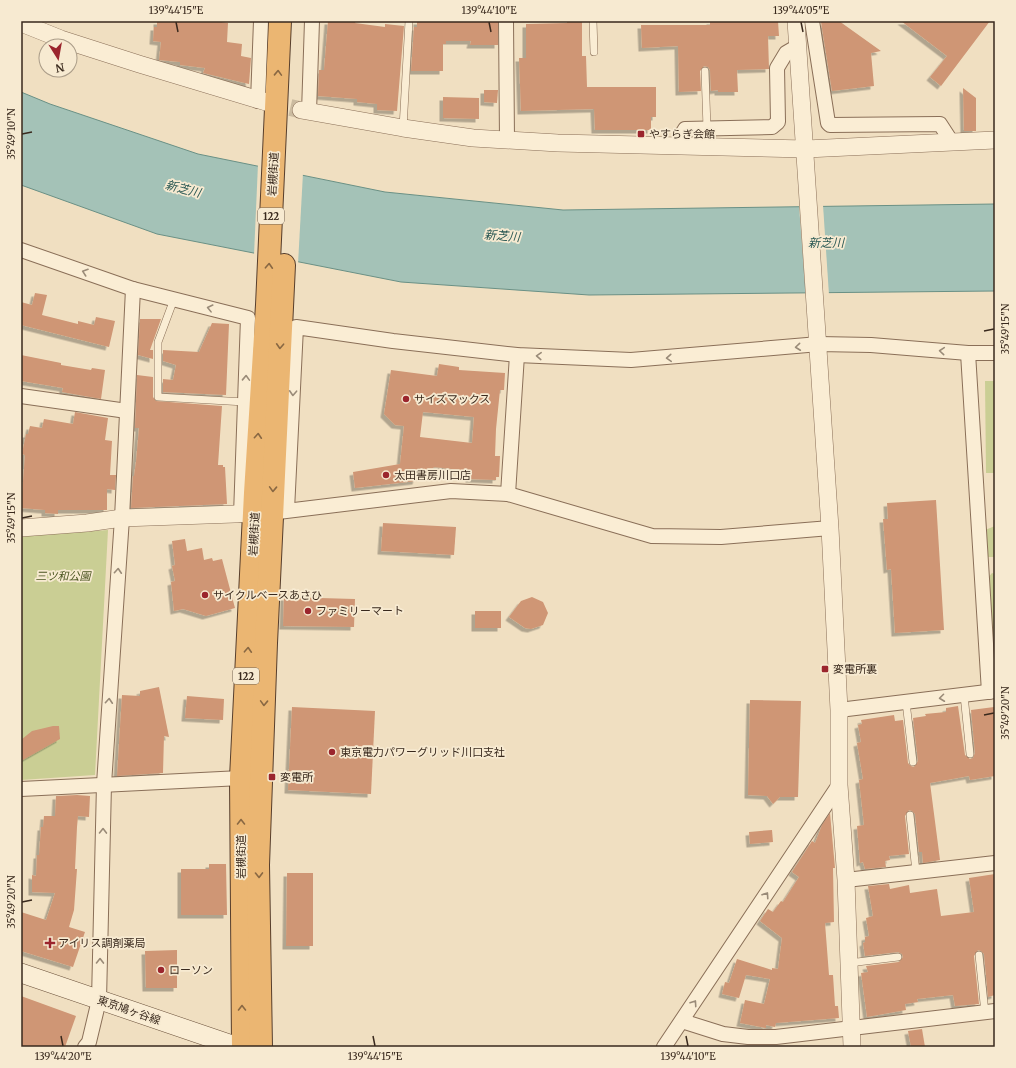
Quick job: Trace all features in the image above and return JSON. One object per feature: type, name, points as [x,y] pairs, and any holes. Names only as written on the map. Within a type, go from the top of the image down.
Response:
[{"type":"highway","name":"岩槻街道","points":[[280,21],[294,119]]},
{"type":"highway","name":"岩槻街道","points":[[261,1047],[258,865],[266,643],[264,513],[255,493],[294,119],[295,21]]},
{"type":"highway","name":"岩槻街道","points":[[243,1047],[241,778],[264,513]]},
{"type":"main road","name":"東京鳩ヶ谷線","points":[[21,973],[238,1047]]},
{"type":"street","points":[[27,23],[139,64],[262,102],[261,21]]},
{"type":"street","points":[[312,21],[294,119],[403,128],[507,140],[676,144],[806,155],[951,141],[995,140]]},
{"type":"street","points":[[506,21],[507,140]]},
{"type":"street","points":[[796,21],[830,528],[838,710],[839,786],[846,880],[852,1047]]},
{"type":"street","points":[[812,21],[828,123],[830,125],[940,124],[951,141]]},
{"type":"street","points":[[676,144],[685,129],[772,127],[778,122],[777,68],[786,54],[798,46]]},
{"type":"street","points":[[21,250],[133,289],[248,318],[245,402],[264,513]]},
{"type":"street","points":[[86,1047],[99,1000],[104,784],[122,518],[133,289]]},
{"type":"street","points":[[264,513],[296,327],[393,341],[517,355],[631,360],[818,340],[968,354],[995,353]]},
{"type":"street","points":[[838,710],[992,692],[968,354]]},
{"type":"street","points":[[508,494],[517,355]]},
{"type":"street","points":[[21,396],[127,411]]},
{"type":"street","points":[[21,528],[87,523],[122,518],[264,513],[451,491],[508,494],[652,536],[721,537],[830,528]]},
{"type":"street","points":[[21,789],[241,778]]},
{"type":"street","points":[[664,1047],[839,786]]},
{"type":"street","points":[[846,880],[995,863]]},
{"type":"street","points":[[682,1021],[723,1034],[748,1037],[776,1037],[990,1012]]},
{"type":"lane","points":[[403,128],[409,21]]},
{"type":"lane","points":[[593,21],[594,52]]},
{"type":"lane","points":[[705,70],[706,128]]},
{"type":"lane","points":[[174,299],[158,342],[158,397],[245,402]]},
{"type":"lane","points":[[964,695],[970,754]]},
{"type":"lane","points":[[906,702],[913,762]]},
{"type":"lane","points":[[910,815],[916,872]]},
{"type":"lane","points":[[979,955],[990,1012]]},
{"type":"lane","points":[[849,963],[898,957]]},
{"type":"green space","points":[[985,381],[995,381],[995,473],[986,473]]},
{"type":"green space","points":[[995,526],[995,557],[985,557],[985,530]]},
{"type":"green space","name":"三ツ和公園","points":[[108,530],[95,775],[21,780],[21,534],[40,535]]},
{"type":"green space","points":[[992,573],[995,574],[995,638],[990,632],[987,579]]},
{"type":"water","name":"新芝川","points":[[21,92],[50,104],[198,154],[385,192],[563,210],[995,204],[995,291],[589,295],[401,282],[157,234],[21,185]]},
{"type":"pier","points":[[258,164],[303,173],[298,264],[254,255]]},
{"type":"pier","points":[[823,205],[829,295],[806,296],[799,206]]},
{"type":"building","points":[[157,21],[215,21],[228,23],[227,42],[242,44],[241,56],[251,58],[249,84],[203,73],[205,68],[180,65],[180,62],[159,60],[161,42],[153,41],[154,27],[157,27]]},
{"type":"building","points":[[328,21],[356,21],[355,23],[385,27],[385,24],[404,26],[397,111],[377,110],[377,104],[357,102],[357,99],[318,96],[319,70],[324,70]]},
{"type":"building","points":[[417,21],[498,21],[498,45],[470,45],[471,41],[446,41],[446,44],[443,44],[443,71],[411,71],[414,27],[417,27]]},
{"type":"building","points":[[567,21],[582,21],[582,56],[586,56],[587,87],[656,87],[656,117],[651,117],[651,130],[595,130],[594,109],[521,111],[519,58],[526,58],[526,24],[567,23]]},
{"type":"building","points":[[710,21],[778,21],[779,36],[768,36],[769,69],[737,70],[738,92],[718,92],[718,90],[711,91],[710,70],[708,67],[704,66],[700,71],[701,91],[679,92],[678,46],[642,48],[641,25],[710,25]]},
{"type":"building","points":[[839,21],[881,51],[871,53],[874,86],[832,91],[821,22]]},
{"type":"building","points":[[901,21],[990,21],[941,86],[930,77],[947,56]]},
{"type":"building","points":[[963,88],[976,98],[976,131],[964,131]]},
{"type":"building","points":[[484,90],[498,90],[497,103],[484,102]]},
{"type":"building","points":[[443,97],[479,98],[479,119],[443,118]]},
{"type":"building","points":[[35,293],[47,295],[42,315],[78,324],[78,321],[94,325],[96,317],[115,321],[109,347],[21,325],[21,302],[32,305]]},
{"type":"building","points":[[140,319],[161,319],[150,350],[153,350],[153,359],[138,355]]},
{"type":"building","points":[[212,323],[229,324],[226,395],[163,392],[163,379],[173,380],[176,365],[163,361],[163,350],[199,352]]},
{"type":"building","points":[[21,355],[61,363],[61,365],[91,370],[92,368],[105,370],[101,399],[62,392],[63,388],[21,381]]},
{"type":"building","points":[[439,364],[459,367],[459,370],[505,373],[504,390],[500,390],[496,429],[495,456],[500,456],[499,477],[496,477],[496,480],[469,479],[469,471],[434,467],[427,475],[417,477],[416,481],[355,488],[353,472],[400,464],[404,426],[395,425],[384,414],[391,370],[437,376]],"holes":[[[423,412],[474,417],[472,443],[420,437]]]},
{"type":"building","points":[[137,375],[153,377],[153,397],[156,401],[222,406],[218,465],[223,465],[223,467],[225,467],[227,504],[131,508],[139,428],[135,428]]},
{"type":"building","points":[[75,412],[108,418],[105,440],[112,441],[110,475],[116,475],[115,490],[107,489],[107,510],[58,510],[58,514],[45,513],[45,510],[21,508],[25,455],[22,454],[26,434],[28,434],[30,426],[42,428],[44,419],[73,424]]},
{"type":"building","points":[[936,500],[944,630],[895,633],[891,569],[887,570],[883,519],[888,519],[887,503]]},
{"type":"building","points":[[383,523],[456,527],[454,555],[381,551]]},
{"type":"building","points":[[185,539],[187,551],[202,548],[204,560],[212,558],[213,561],[222,559],[235,608],[206,616],[183,609],[174,611],[171,582],[175,581],[172,566],[175,565],[172,541]]},
{"type":"building","points":[[284,597],[355,599],[354,627],[283,626]]},
{"type":"building","points":[[532,597],[543,602],[548,613],[543,625],[531,629],[525,628],[509,617],[521,601]]},
{"type":"building","points":[[475,611],[501,611],[501,628],[475,628]]},
{"type":"building","points":[[159,687],[169,737],[164,736],[163,773],[117,776],[122,695],[140,696],[140,691]]},
{"type":"building","points":[[187,696],[224,699],[223,720],[185,718]]},
{"type":"building","points":[[750,700],[801,701],[798,797],[780,797],[773,804],[767,796],[748,795]]},
{"type":"building","points":[[958,706],[965,755],[970,759],[973,758],[975,753],[971,710],[994,707],[995,776],[970,780],[969,776],[930,783],[940,860],[923,863],[922,852],[919,852],[915,814],[909,810],[905,816],[909,854],[889,856],[890,860],[885,861],[886,867],[865,869],[863,862],[860,863],[857,826],[864,825],[859,780],[863,779],[857,743],[861,742],[858,725],[862,724],[861,720],[894,715],[895,721],[903,720],[908,763],[914,767],[918,761],[913,718],[926,716],[925,714],[946,712],[946,708]]},
{"type":"building","points":[[292,707],[375,711],[371,794],[288,790]]},
{"type":"building","points":[[59,726],[60,739],[21,761],[21,740],[32,731]]},
{"type":"building","points":[[56,796],[90,796],[89,817],[78,816],[75,869],[77,869],[74,910],[69,927],[85,932],[73,967],[21,951],[21,912],[46,920],[55,893],[32,892],[32,875],[36,876],[41,827],[43,827],[44,816],[55,816]]},
{"type":"building","points":[[830,813],[835,868],[833,868],[834,922],[825,923],[829,975],[833,975],[835,1006],[838,1006],[839,1018],[776,1023],[775,1027],[766,1025],[766,1028],[740,1023],[745,1000],[764,1004],[770,979],[746,975],[739,998],[722,994],[725,982],[729,983],[737,959],[772,970],[772,968],[778,969],[782,938],[760,921],[768,909],[773,912],[781,901],[783,902],[799,877],[792,872],[812,841],[815,843],[822,825]]},
{"type":"building","points":[[772,830],[773,842],[750,844],[749,832]]},
{"type":"building","points":[[209,864],[226,864],[227,915],[181,915],[181,869],[209,869]]},
{"type":"building","points":[[287,873],[313,873],[313,946],[286,946]]},
{"type":"building","points":[[995,874],[995,995],[988,997],[984,954],[978,950],[974,956],[979,1004],[955,1006],[953,995],[917,999],[918,1002],[905,1004],[906,1010],[867,1017],[861,973],[868,972],[866,966],[899,962],[903,957],[902,954],[898,952],[865,956],[863,943],[865,942],[865,937],[869,936],[866,918],[873,916],[868,886],[889,884],[890,889],[909,885],[910,893],[937,889],[941,916],[974,912],[969,878]]},
{"type":"building","points":[[177,950],[177,988],[146,988],[145,951]]},
{"type":"building","points":[[21,996],[76,1016],[65,1047],[21,1047]]},
{"type":"building","points":[[922,1029],[925,1047],[911,1047],[908,1031]]},
{"type":"tunnel","points":[[266,102],[301,110]]},
{"type":"place","name":"やすらぎ会館","points":[[641,134]]},
{"type":"place","name":"サイズマックス","points":[[406,399]]},
{"type":"place","name":"太田書房川口店","points":[[386,475]]},
{"type":"place","name":"サイクルベースあさひ","points":[[205,595]]},
{"type":"place","name":"ファミリーマート","points":[[308,611]]},
{"type":"place","name":"変電所裏","points":[[825,669]]},
{"type":"place","name":"東京電力パワーグリッド川口支社","points":[[332,752]]},
{"type":"place","name":"変電所","points":[[272,777]]},
{"type":"place","name":"アイリス調剤薬局","points":[[50,943]]},
{"type":"place","name":"ローソン","points":[[161,970]]}]
